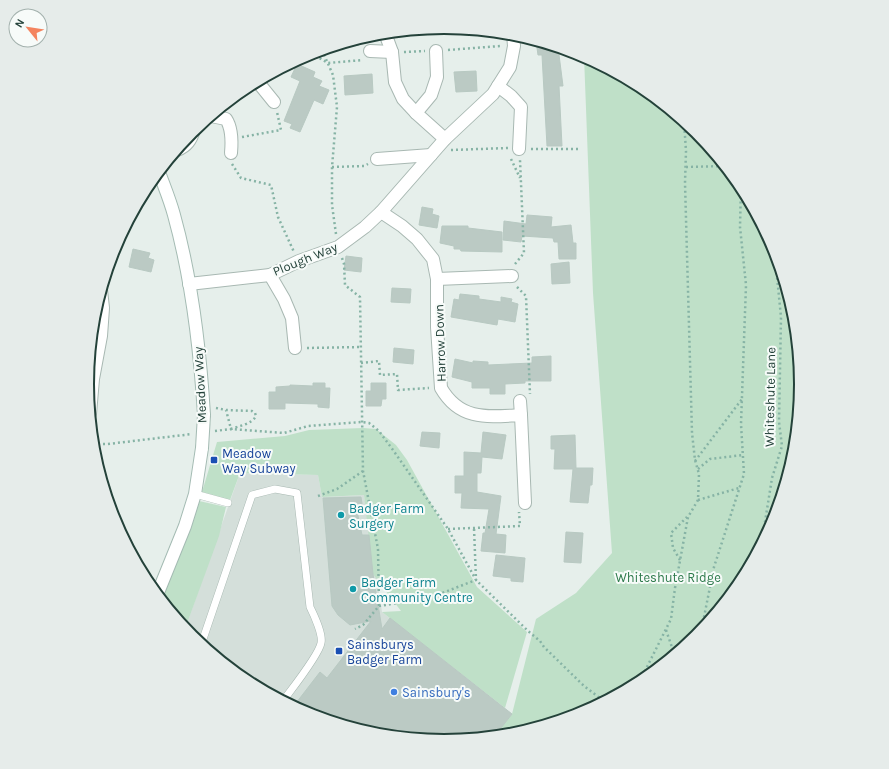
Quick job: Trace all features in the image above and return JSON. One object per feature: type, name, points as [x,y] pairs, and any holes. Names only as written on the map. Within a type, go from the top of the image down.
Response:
[{"type":"street","points":[[387,39],[392,52],[396,82],[403,99],[445,139]]},
{"type":"street","name":"Plough Way","points":[[189,284],[270,274],[299,261],[338,247],[381,212],[445,139],[493,94],[510,67],[513,41]]},
{"type":"street","points":[[370,51],[392,52]]},
{"type":"street","points":[[416,113],[431,95],[437,77],[436,51]]},
{"type":"street","points":[[261,86],[274,102]]},
{"type":"street","points":[[498,86],[511,96],[521,107],[519,149]]},
{"type":"street","points":[[217,117],[226,119],[228,123],[232,139],[231,153]]},
{"type":"street","points":[[377,159],[431,155]]},
{"type":"street","name":"Meadow Way","points":[[160,589],[185,526],[195,494],[202,448],[204,410],[196,325],[189,284],[174,215],[161,178]]},
{"type":"street","name":"Harrow Down","points":[[381,212],[402,226],[417,239],[433,259],[437,279],[437,327],[441,388],[444,394],[455,405],[467,413],[486,417],[521,414]]},
{"type":"street","points":[[270,274],[284,299],[292,318],[295,348]]},
{"type":"street","points":[[437,279],[513,276]]},
{"type":"street","points":[[95,358],[101,336],[103,307]]},
{"type":"street","points":[[520,401],[525,503]]},
{"type":"lane","points":[[203,638],[252,495],[275,488],[297,493],[310,607],[316,620],[321,643],[317,653],[285,697]]},
{"type":"lane","points":[[195,494],[228,503]]},
{"type":"path","points":[[392,52],[436,51],[510,40]]},
{"type":"path","points":[[350,47],[370,51]]},
{"type":"path","points":[[319,58],[328,63],[370,51]]},
{"type":"path","points":[[325,56],[333,75],[337,107],[332,167],[332,205],[338,247],[344,264],[345,286],[360,297],[363,472],[378,549],[379,606]]},
{"type":"path","points":[[232,139],[281,130],[274,102]]},
{"type":"path","points":[[680,560],[673,548],[672,533],[688,517],[698,500],[699,474],[692,433],[685,130]]},
{"type":"path","points":[[506,148],[521,179]]},
{"type":"path","points":[[519,149],[524,253],[513,276],[526,296],[530,394],[520,401]]},
{"type":"path","points":[[231,153],[232,164],[241,178],[271,185],[278,217],[299,261]]},
{"type":"path","points":[[332,167],[364,166],[377,159]]},
{"type":"path","points":[[686,167],[719,166]]},
{"type":"path","points":[[703,621],[714,567],[744,474],[741,424],[746,285],[740,228],[741,197]]},
{"type":"path","name":"Whiteshute Lane","points":[[764,528],[772,478],[782,446],[779,422],[781,317],[777,275]]},
{"type":"path","points":[[295,348],[361,347]]},
{"type":"path","points":[[361,363],[379,362],[380,375],[397,374],[398,390],[441,388]]},
{"type":"path","points":[[696,461],[742,399]]},
{"type":"path","points":[[204,410],[252,410],[255,413],[256,416],[254,420],[231,429]]},
{"type":"path","points":[[226,410],[231,429]]},
{"type":"path","points":[[208,432],[231,429],[284,433],[308,426],[362,422],[369,423],[379,431],[394,450],[448,529],[476,580],[540,641],[544,647],[584,686],[601,699]]},
{"type":"path","points":[[99,444],[192,434]]},
{"type":"path","points":[[698,469],[710,459],[743,455]]},
{"type":"path","points":[[318,496],[337,489],[363,472]]},
{"type":"path","points":[[698,500],[739,488]]},
{"type":"path","points":[[448,529],[520,526],[519,507],[525,503]]},
{"type":"path","points":[[644,673],[671,619],[688,517]]},
{"type":"path","points":[[474,528],[476,580]]},
{"type":"path","points":[[355,629],[363,625],[379,606],[429,598],[476,580]]},
{"type":"path","points":[[665,629],[673,651]]},
{"type":"shaded area","points":[[240,473],[318,475],[322,497],[364,495],[382,612],[512,714],[499,730],[467,734],[444,735],[399,732],[354,723],[310,708],[269,688],[231,663],[213,648],[187,622]]},
{"type":"green space","name":"Whiteshute Ridge","points":[[584,63],[620,81],[658,106],[676,121],[708,153],[723,171],[748,209],[768,250],[783,294],[788,316],[792,339],[795,384],[792,430],[783,475],[759,540],[736,579],[708,616],[676,648],[658,663],[620,688],[600,699],[535,723],[499,730],[512,714],[536,619],[576,593],[612,553],[593,293]]},
{"type":"green space","points":[[376,429],[396,445],[407,460],[477,587],[527,632],[505,708],[382,612],[401,611],[373,574],[364,495],[322,497],[318,475],[240,473],[230,500],[202,492],[217,442],[285,436],[309,430]]},
{"type":"green space","points":[[199,501],[226,507],[219,536],[187,622],[162,592]]},
{"type":"building","points":[[537,47],[559,54],[563,86],[559,86],[562,146],[547,146],[542,55],[538,55]]},
{"type":"building","points":[[300,65],[315,72],[313,77],[322,81],[319,86],[329,90],[323,104],[314,100],[300,132],[290,128],[292,124],[284,121],[300,81],[291,77],[296,67]]},
{"type":"building","points":[[476,71],[477,91],[456,92],[454,72]]},
{"type":"building","points":[[372,74],[373,93],[345,95],[344,76]]},
{"type":"building","points":[[422,207],[433,209],[432,214],[439,216],[437,228],[419,225]]},
{"type":"building","points":[[527,215],[552,217],[551,227],[571,225],[573,243],[576,243],[576,259],[559,259],[558,242],[554,242],[553,238],[522,236],[521,242],[503,240],[504,221],[526,224]]},
{"type":"building","points":[[442,226],[468,226],[468,228],[502,232],[502,252],[461,251],[460,249],[454,249],[454,246],[440,243]]},
{"type":"building","points":[[133,249],[150,253],[148,258],[154,260],[151,272],[129,267]]},
{"type":"building","points":[[346,256],[362,258],[361,272],[344,270]]},
{"type":"building","points":[[569,262],[570,283],[552,284],[551,264]]},
{"type":"building","points":[[392,288],[411,289],[410,303],[391,302]]},
{"type":"building","points":[[460,294],[479,296],[479,299],[501,302],[501,297],[512,299],[511,302],[518,304],[515,322],[498,319],[497,325],[451,317],[454,299],[459,300]]},
{"type":"building","points":[[394,348],[414,350],[413,364],[393,362]]},
{"type":"building","points":[[551,356],[551,381],[525,381],[525,383],[505,384],[505,394],[490,394],[490,388],[472,388],[472,382],[452,377],[455,359],[473,363],[473,361],[488,362],[488,365],[532,363],[532,357]]},
{"type":"building","points":[[313,383],[325,383],[325,388],[330,388],[329,408],[318,407],[318,404],[285,403],[285,409],[269,409],[269,392],[276,392],[276,387],[290,385],[313,386]]},
{"type":"building","points":[[371,383],[386,383],[386,399],[382,399],[381,406],[366,406],[366,391],[371,391]]},
{"type":"building","points":[[422,432],[440,433],[439,448],[420,446]]},
{"type":"building","points":[[483,432],[506,435],[502,459],[482,457],[481,473],[477,473],[477,492],[501,496],[496,534],[506,535],[505,553],[481,551],[483,533],[485,533],[489,509],[461,508],[462,493],[455,493],[455,476],[464,476],[464,452],[481,453]]},
{"type":"building","points":[[575,435],[576,468],[593,468],[592,485],[590,485],[588,503],[570,502],[573,469],[554,469],[555,449],[551,449],[551,436]]},
{"type":"building","name":"Sainsbury's","points":[[361,497],[363,510],[357,511],[362,535],[369,535],[373,574],[382,629],[390,618],[512,714],[499,730],[444,735],[399,732],[354,723],[297,702],[320,672],[327,678],[371,621],[350,625],[338,615],[332,606],[323,498]]},
{"type":"building","points":[[566,532],[583,533],[581,563],[564,562]]},
{"type":"building","points":[[496,555],[525,558],[523,582],[511,581],[511,578],[493,576]]},
{"type":"place","name":"Meadow Way Subway","points":[[214,460]]},
{"type":"place","name":"Badger Farm Surgery","points":[[341,515]]},
{"type":"place","name":"Badger Farm Community Centre","points":[[353,589]]},
{"type":"place","name":"Sainsburys Badger Farm","points":[[339,651]]},
{"type":"place","name":"Sainsbury's","points":[[394,692]]}]
